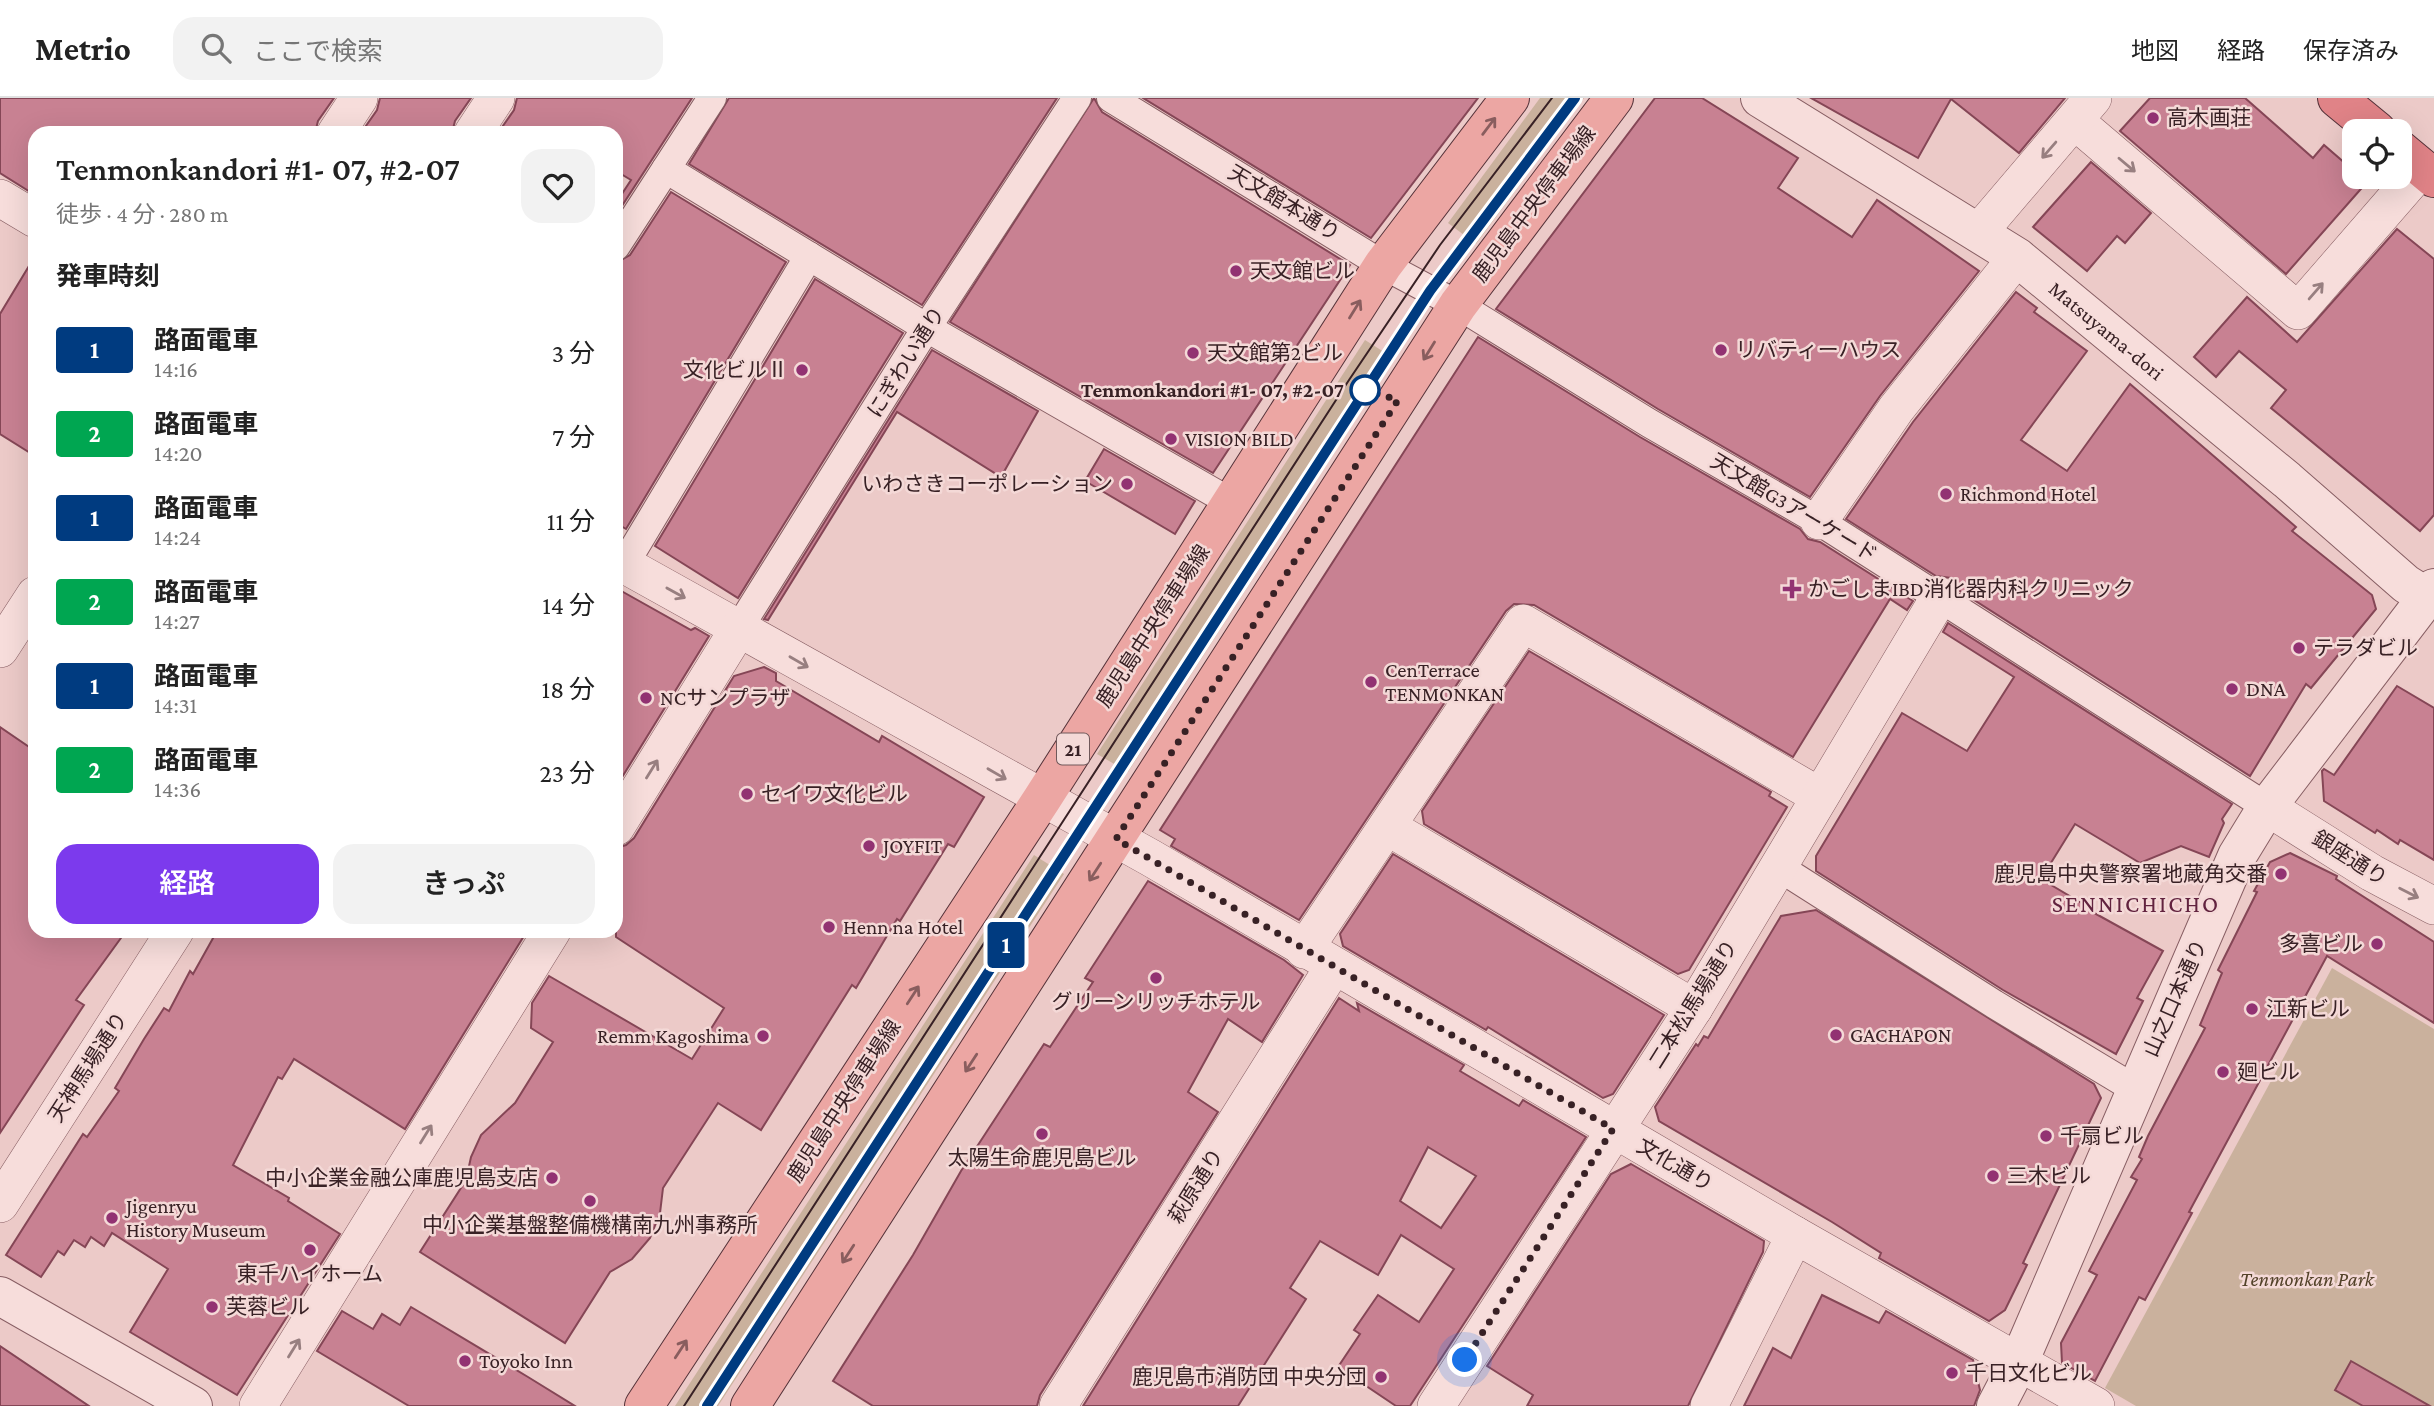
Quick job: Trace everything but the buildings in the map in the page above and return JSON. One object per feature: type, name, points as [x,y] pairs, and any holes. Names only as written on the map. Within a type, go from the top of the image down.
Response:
[{"type":"highway","points":[[2337,98],[2363,119]]},
{"type":"main road","name":"鹿児島中央停車場線","points":[[644,1406],[1042,799],[1383,265],[1510,98]]},
{"type":"main road","name":"鹿児島中央停車場線","points":[[750,1406],[1458,305],[1614,98]]},
{"type":"street","points":[[341,126],[359,98]]},
{"type":"street","points":[[478,126],[496,98]]},
{"type":"street","points":[[623,235],[712,98]]},
{"type":"street","name":"にぎわい通り","points":[[740,628],[927,328],[1077,98]]},
{"type":"street","name":"天文館本通り","points":[[1111,98],[1383,265],[1458,305]]},
{"type":"street","name":"Matsuyama-dori","points":[[1760,98],[2017,257],[2287,480],[2406,584],[2432,595]]},
{"type":"street","points":[[1979,233],[2084,109],[2298,311],[2419,165]]},
{"type":"street","points":[[666,169],[927,328],[1232,503]]},
{"type":"street","points":[[0,198],[28,215]]},
{"type":"street","points":[[623,557],[809,256]]},
{"type":"street","points":[[1819,521],[1896,409],[2017,257]]},
{"type":"street","name":"天文館G3アーケード","points":[[1458,305],[1940,596],[2267,807]]},
{"type":"street","name":"文化通り","points":[[623,564],[1116,839],[1795,1235],[2096,1406]]},
{"type":"street","name":"山之口本通り","points":[[1996,1406],[2019,1362],[2237,856],[2267,807],[2432,595]]},
{"type":"street","name":"二本松馬場通り","points":[[1436,1406],[1613,1129],[1694,1008],[1940,596]]},
{"type":"street","points":[[0,649],[28,606]]},
{"type":"street","name":"萩原通り","points":[[1058,1406],[1319,958],[1388,827],[1523,623],[1819,796]]},
{"type":"street","points":[[623,816],[740,628]]},
{"type":"street","name":"銀座通り","points":[[2267,807],[2372,873],[2434,906]]},
{"type":"street","points":[[1388,827],[1694,1008]]},
{"type":"street","points":[[1777,866],[1994,1004],[2135,1089]]},
{"type":"street","name":"天神馬場通り","points":[[0,1204],[171,938]]},
{"type":"street","points":[[258,1406],[548,938]]},
{"type":"street","points":[[1709,1406],[1795,1235]]},
{"type":"street","points":[[0,1296],[192,1406]]},
{"type":"green space","points":[[1540,98],[1584,98],[1476,244],[1448,223]]},
{"type":"green space","points":[[1365,340],[1395,359],[1128,772],[1097,754]]},
{"type":"green space","points":[[1034,855],[1064,874],[718,1406],[675,1406]]},
{"type":"green space","name":"Tenmonkan Park","points":[[2332,968],[2434,1029],[2434,1406],[2136,1406],[2105,1388]]},
{"type":"tram line","points":[[684,1406],[1349,380],[1440,245],[1552,98]]},
{"type":"tram line","points":[[707,1406],[1430,291],[1575,98]]},
{"type":"tram line","name":"1","points":[[707,1406],[1430,291],[1575,98]]},
{"type":"place","name":"高木画荘","points":[[2153,118]]},
{"type":"place","name":"天文館ビル","points":[[1236,271]]},
{"type":"place","name":"リバティーハウス","points":[[1721,350]]},
{"type":"place","name":"天文館第2ビル","points":[[1193,353]]},
{"type":"place","name":"文化ビルⅡ","points":[[802,370]]},
{"type":"place","name":"Tenmonkandori #1- 07, #2-07","points":[[1365,390]]},
{"type":"place","name":"VISION BILD","points":[[1171,439]]},
{"type":"place","name":"いわさきコーポレーション","points":[[1127,484]]},
{"type":"place","name":"Richmond Hotel","points":[[1946,494]]},
{"type":"place","name":"かごしまIBD消化器内科クリニック","points":[[1792,589]]},
{"type":"place","name":"テラダビル","points":[[2299,648]]},
{"type":"place","name":"CenTerrace TENMONKAN","points":[[1371,682]]},
{"type":"place","name":"DNA","points":[[2232,689]]},
{"type":"place","name":"NCサンプラザ","points":[[646,698]]},
{"type":"place","name":"セイワ文化ビル","points":[[747,794]]},
{"type":"place","name":"JOYFIT","points":[[869,846]]},
{"type":"place","name":"鹿児島中央警察署地蔵角交番","points":[[2281,874]]},
{"type":"place","name":"Henn na Hotel","points":[[829,927]]},
{"type":"place","name":"多喜ビル","points":[[2377,944]]},
{"type":"place","name":"グリーンリッチホテル","points":[[1156,978]]},
{"type":"place","name":"江新ビル","points":[[2252,1009]]},
{"type":"place","name":"GACHAPON","points":[[1836,1035]]},
{"type":"place","name":"Remm Kagoshima","points":[[763,1036]]},
{"type":"place","name":"廻ビル","points":[[2223,1072]]},
{"type":"place","name":"太陽生命鹿児島ビル","points":[[1042,1134]]},
{"type":"place","name":"千扇ビル","points":[[2046,1136]]},
{"type":"place","name":"三木ビル","points":[[1993,1176]]},
{"type":"place","name":"中小企業金融公庫鹿児島支店","points":[[552,1178]]},
{"type":"place","name":"中小企業基盤整備機構南九州事務所","points":[[590,1201]]},
{"type":"place","name":"Jigenryu History Museum","points":[[112,1218]]},
{"type":"place","name":"東千ハイホーム","points":[[310,1250]]},
{"type":"place","name":"芙蓉ビル","points":[[212,1307]]},
{"type":"place","name":"Toyoko Inn","points":[[465,1361]]},
{"type":"place","name":"千日文化ビル","points":[[1952,1373]]},
{"type":"place","name":"鹿児島市消防団 中央分団","points":[[1381,1377]]},
{"type":"district","name":"SENNICHICHO","points":[[2136,904]]},
{"type":"route","points":[[1365,390],[1398,400],[1116,839],[1613,1129],[1465,1360]]}]
